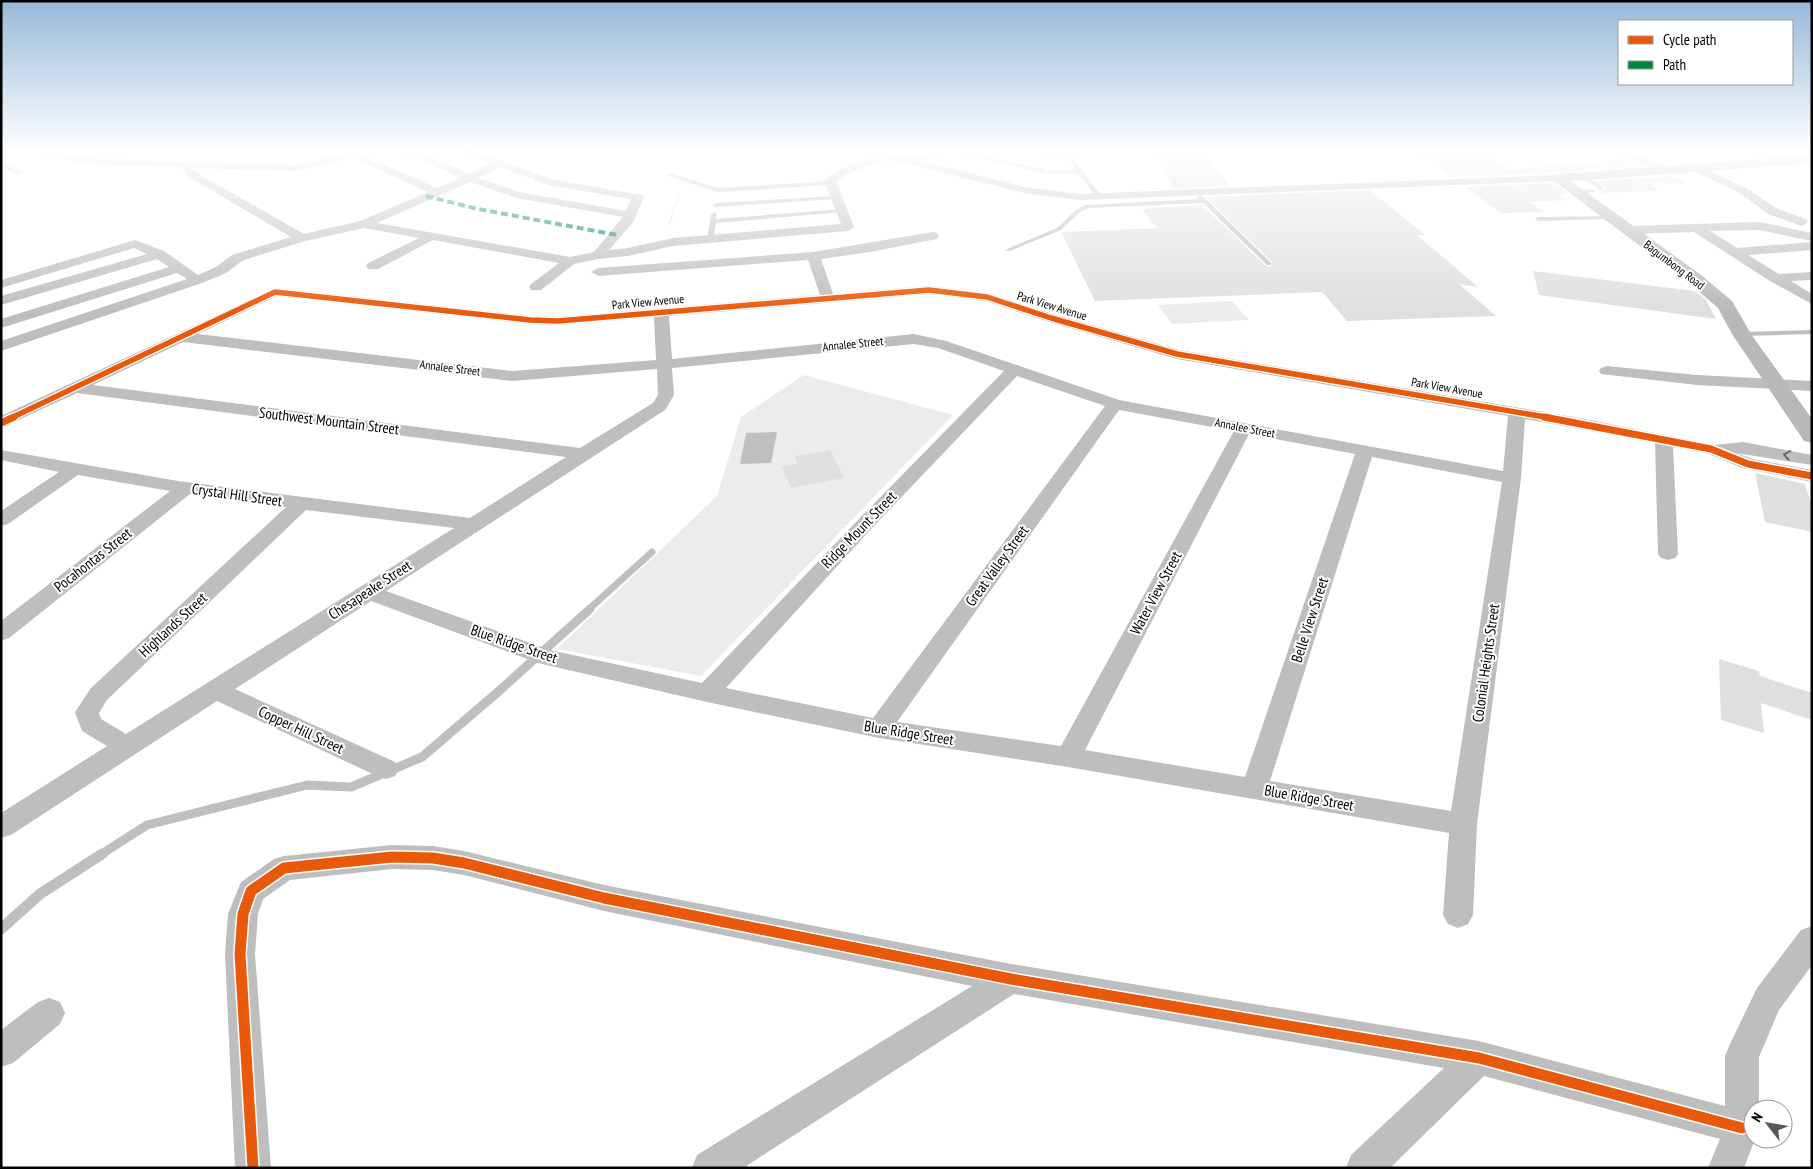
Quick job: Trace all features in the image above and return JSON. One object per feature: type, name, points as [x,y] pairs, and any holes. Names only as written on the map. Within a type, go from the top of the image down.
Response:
[{"type":"main road","name":"Bagumbong Road","points":[[1599,206],[1611,218],[1695,279],[1725,305],[1742,334],[1812,436]]},
{"type":"street","points":[[246,206],[302,238]]},
{"type":"street","points":[[1,346],[197,280],[221,270],[237,258],[302,238],[364,224],[406,206]]},
{"type":"street","points":[[576,206],[630,215]]},
{"type":"street","points":[[598,255],[617,235],[634,206]]},
{"type":"street","points":[[364,224],[570,261],[598,255],[628,252],[663,244],[848,227],[839,206]]},
{"type":"street","points":[[1764,206],[1783,217],[1812,224]]},
{"type":"street","points":[[1628,230],[1759,226],[1812,237]]},
{"type":"street","points":[[1698,229],[1812,300]]},
{"type":"street","points":[[373,266],[432,236]]},
{"type":"street","points":[[598,272],[813,256],[933,236]]},
{"type":"street","points":[[1,284],[138,244],[159,254],[197,280]]},
{"type":"street","points":[[1734,252],[1812,246]]},
{"type":"street","points":[[1,301],[159,254]]},
{"type":"street","points":[[813,256],[828,299]]},
{"type":"street","points":[[536,287],[570,261]]},
{"type":"street","points":[[1,324],[178,268]]},
{"type":"street","points":[[1775,278],[1812,276]]},
{"type":"street","name":"Park View Avenue","points":[[180,337],[275,292],[530,320],[558,321],[929,290],[955,292],[986,297],[1051,318],[1177,354],[1517,412],[1711,449],[1748,464],[1812,476]]},
{"type":"street","name":"Chesapeake Street","points":[[1,827],[658,406],[666,395],[661,312]]},
{"type":"street","points":[[1,423],[180,337]]},
{"type":"street","name":"Annalee Street","points":[[180,337],[513,376],[665,364],[914,339],[941,344],[1115,404],[1512,478]]},
{"type":"street","name":"Ridge Mount Street","points":[[707,693],[864,524],[1014,370]]},
{"type":"street","points":[[1606,371],[1697,380],[1812,386]]},
{"type":"street","name":"Southwest Mountain Street","points":[[76,388],[583,454]]},
{"type":"street","name":"Great Valley Street","points":[[879,729],[1115,404]]},
{"type":"street","name":"Colonial Heights Street","points":[[1458,915],[1463,824],[1512,478],[1517,412]]},
{"type":"street","name":"Water View Street","points":[[1068,757],[1244,428]]},
{"type":"street","points":[[1664,440],[1668,554]]},
{"type":"street","name":"Park View Avenue","points":[[1711,449],[1743,447],[1812,460]]},
{"type":"street","name":"Belle View Street","points":[[1254,788],[1365,451]]},
{"type":"street","name":"Crystal Hill Street","points":[[1,455],[74,470],[185,488],[474,524]]},
{"type":"street","points":[[1,520],[74,470]]},
{"type":"street","name":"Pocahontas Street","points":[[1,633],[185,488]]},
{"type":"street","name":"Highlands Street","points":[[126,746],[91,724],[87,712],[99,694],[302,503]]},
{"type":"street","name":"Blue Ridge Street","points":[[367,592],[534,653],[707,693],[879,729],[1068,757],[1463,824]]},
{"type":"street","name":"Copper Hill Street","points":[[216,690],[386,770]]},
{"type":"street","points":[[253,1168],[240,954],[243,914],[251,892],[284,868],[392,857],[433,858],[464,863],[604,898],[1011,979],[1478,1058],[1742,1128]]},
{"type":"street","points":[[1726,1168],[1742,1128],[1742,1056],[1768,999],[1812,940]]},
{"type":"street","points":[[710,1168],[1011,979]]},
{"type":"street","points":[[1,1051],[49,1013]]},
{"type":"street","points":[[1364,1168],[1478,1058]]},
{"type":"lane","points":[[710,239],[716,206],[723,206]]},
{"type":"lane","points":[[1008,250],[1058,229],[1078,211],[1088,206],[1098,206]]},
{"type":"lane","points":[[1210,206],[1269,264]]},
{"type":"lane","points":[[713,221],[842,211]]},
{"type":"lane","points":[[1538,219],[1611,218]]},
{"type":"lane","points":[[1742,334],[1812,332]]},
{"type":"path","points":[[663,244],[675,206]]},
{"type":"shaded area","points":[[1232,301],[1249,320],[1172,324],[1158,305]]},
{"type":"shaded area","points":[[804,375],[953,415],[701,676],[557,649],[717,496],[741,417]]},
{"type":"shaded area","points":[[777,432],[771,463],[740,464],[746,433]]},
{"type":"building","points":[[1203,206],[1266,266],[1271,267],[1272,262],[1215,206],[1389,206],[1425,235],[1417,235],[1478,287],[1459,284],[1496,316],[1347,321],[1322,292],[1095,301],[1061,232],[1157,228],[1142,209]]},
{"type":"building","points":[[1491,206],[1534,206],[1544,212],[1502,213]]},
{"type":"building","points":[[1533,271],[1695,291],[1706,300],[1716,319],[1539,295]]},
{"type":"building","points":[[830,450],[844,478],[791,488],[782,467],[797,464],[795,456]]},
{"type":"building","points":[[1755,473],[1805,484],[1812,506],[1812,532],[1765,522]]},
{"type":"building","points":[[1719,659],[1759,671],[1760,676],[1812,693],[1812,720],[1761,703],[1764,733],[1721,720]]},
{"type":"waterway","points":[[588,610],[652,552]]},
{"type":"waterway","points":[[100,855],[147,825],[307,785],[351,787],[422,757],[590,609]]},
{"type":"waterway","points":[[1,929],[40,894],[102,854]]},
{"type":"marked path","points":[[464,206],[617,235]]},
{"type":"cycle path","points":[[1,423],[275,292],[530,320],[558,321],[929,290],[987,297],[1051,318],[1177,354],[1591,425],[1711,449],[1748,464],[1812,476]]},
{"type":"cycle path","points":[[253,1168],[240,954],[243,914],[251,891],[284,868],[392,857],[433,858],[464,863],[604,898],[1011,979],[1479,1058],[1742,1128]]}]
